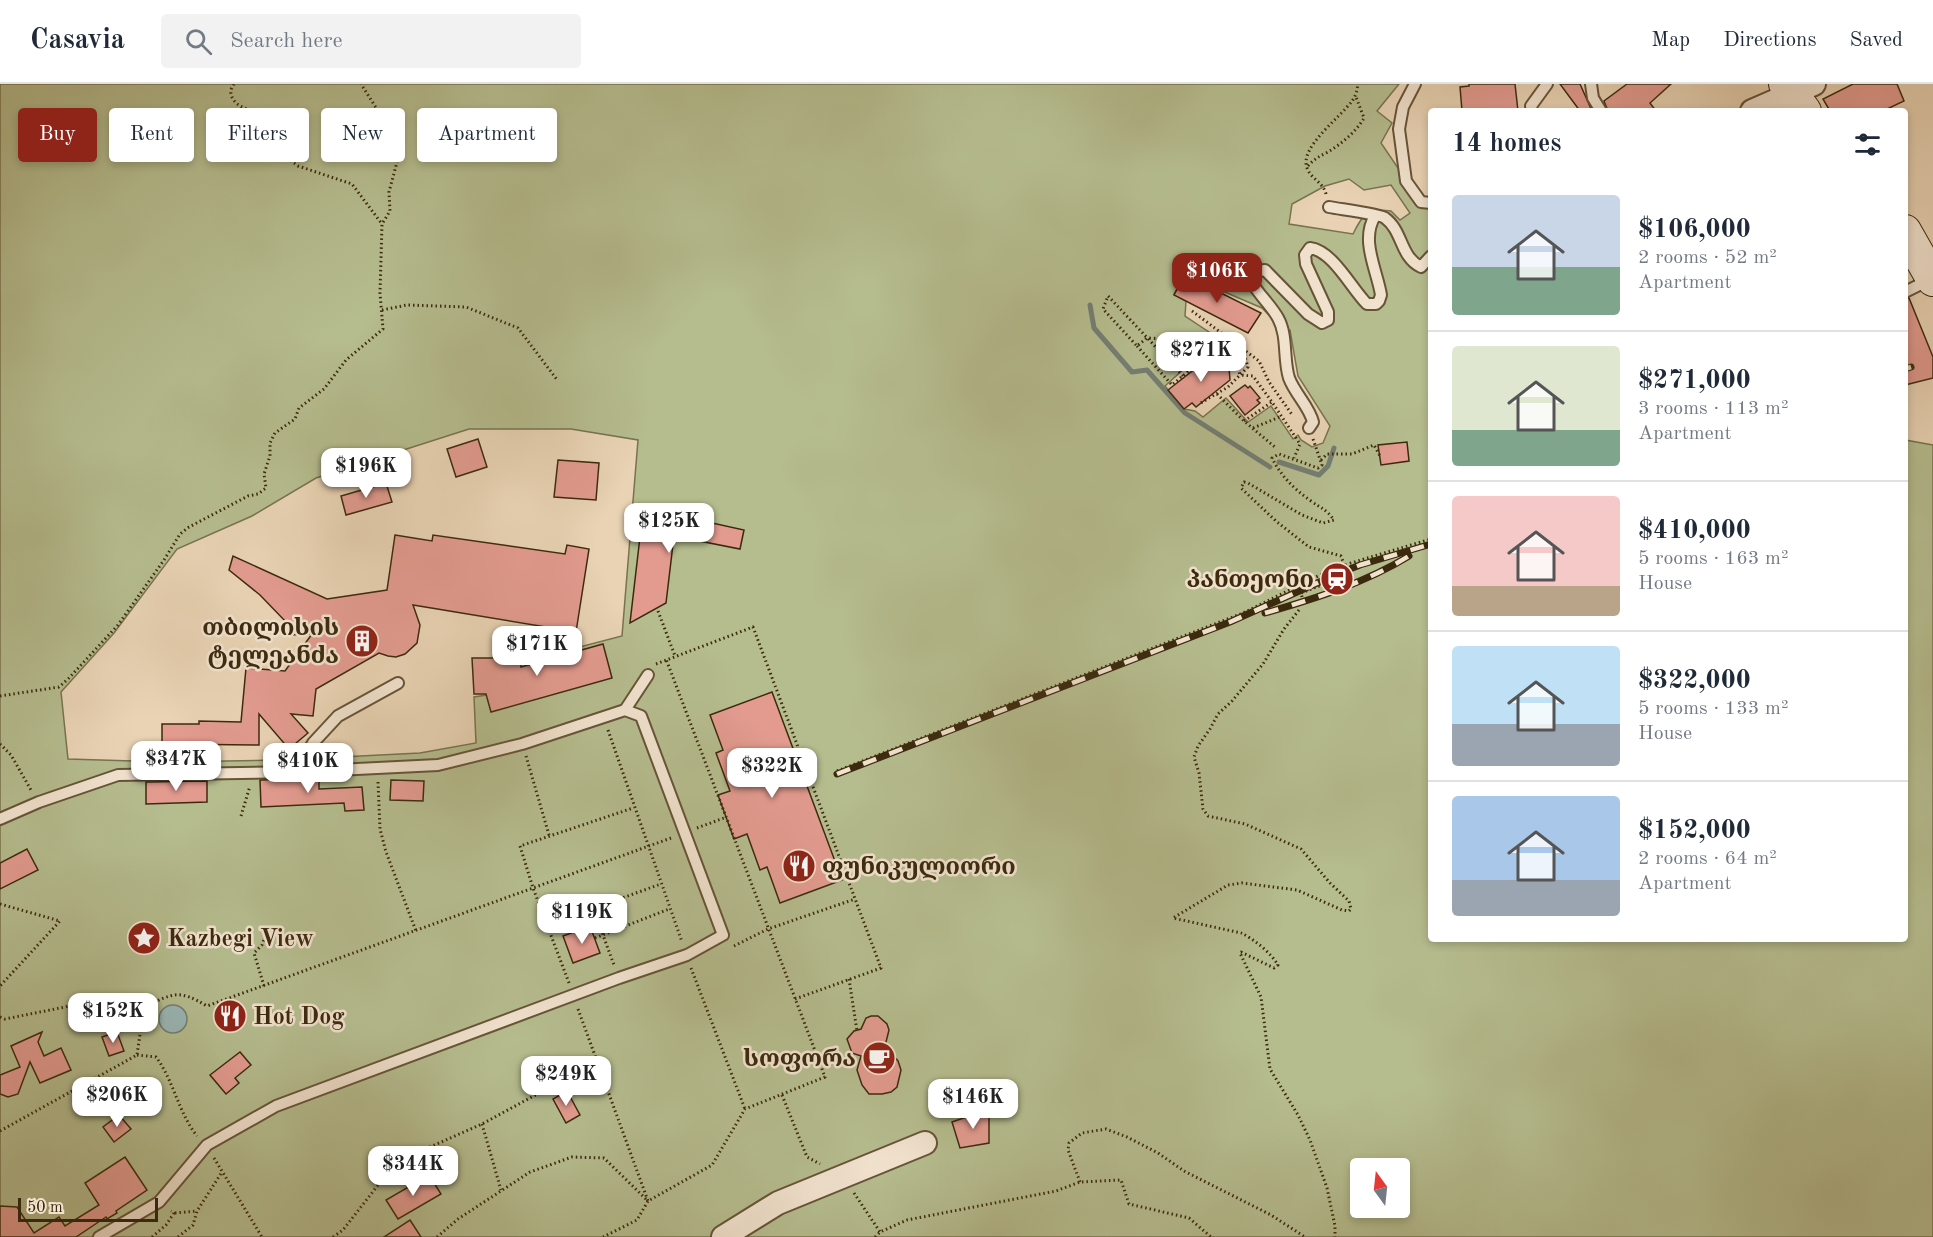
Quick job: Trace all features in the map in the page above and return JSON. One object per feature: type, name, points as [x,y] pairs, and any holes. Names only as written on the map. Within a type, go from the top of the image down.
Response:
[{"type":"street","points":[[1760,108],[1798,93]]},
{"type":"street","points":[[1908,236],[1933,279]]},
{"type":"street","points":[[723,1237],[778,1203],[925,1143]]},
{"type":"lane","points":[[1415,84],[1403,107],[1399,129],[1406,181],[1421,202],[1428,203]]},
{"type":"lane","points":[[1531,108],[1547,84]]},
{"type":"lane","points":[[1591,84],[1593,98],[1599,108]]},
{"type":"lane","points":[[1329,207],[1383,216],[1393,226],[1411,262],[1420,267],[1428,259]]},
{"type":"lane","points":[[1309,428],[1313,422],[1311,413],[1297,396],[1288,376],[1279,319],[1251,281],[1254,272],[1265,270],[1308,314],[1322,323],[1328,320],[1328,312],[1306,264],[1305,255],[1310,248],[1319,249],[1331,260],[1367,304],[1376,304],[1381,296],[1368,232],[1375,216]]},
{"type":"lane","points":[[1908,291],[1933,279]]},
{"type":"lane","points":[[0,819],[39,802],[118,774],[296,772],[438,765],[522,744],[625,710],[648,675]]},
{"type":"lane","points":[[296,772],[313,744],[338,716],[398,683]]},
{"type":"lane","points":[[99,1237],[159,1202],[207,1145],[276,1106],[619,978],[687,955],[723,934],[641,717],[625,710]]},
{"type":"path","points":[[234,84],[230,88],[230,93],[236,103],[240,108],[248,109],[252,118],[257,119],[262,131],[282,154],[298,166],[352,184],[382,224]]},
{"type":"path","points":[[0,696],[59,687],[69,678],[118,625],[180,534],[189,526],[248,496],[258,494],[266,488],[264,474],[270,456],[270,443],[275,433],[295,419],[299,408],[324,390],[346,360],[383,329],[380,293],[382,224],[390,211],[389,192],[401,147],[361,84]]},
{"type":"path","points":[[1329,207],[1324,186],[1306,167],[1306,158],[1313,144],[1351,104],[1356,96],[1358,84]]},
{"type":"path","points":[[1306,167],[1313,159],[1330,150],[1358,128],[1364,118],[1356,96]]},
{"type":"path","points":[[1183,376],[1108,296],[1103,309],[1172,385],[1179,380],[1210,353],[1220,349],[1225,340],[1242,347]]},
{"type":"path","points":[[382,310],[407,305],[466,307],[518,328],[558,381]]},
{"type":"path","points":[[1192,311],[1259,361],[1269,382],[1300,427],[1309,428]]},
{"type":"path","points":[[1137,346],[1147,338],[1190,340],[1210,353]]},
{"type":"path","points":[[1168,339],[1194,366]]},
{"type":"path","points":[[1199,404],[1228,387],[1248,367],[1242,347]]},
{"type":"path","points":[[1220,349],[1235,360],[1240,375]]},
{"type":"path","points":[[1240,375],[1252,376],[1282,416],[1300,444],[1294,458]]},
{"type":"path","points":[[1256,390],[1261,386]]},
{"type":"path","points":[[1217,394],[1276,448]]},
{"type":"path","points":[[1244,421],[1272,402]]},
{"type":"path","points":[[1253,429],[1282,416]]},
{"type":"path","points":[[1321,460],[1327,454],[1352,454],[1374,445],[1380,456]]},
{"type":"path","points":[[1316,446],[1322,465],[1318,468],[1278,454],[1272,458],[1280,474],[1289,483],[1313,503],[1325,509],[1334,520],[1323,523],[1302,515],[1248,483],[1244,482],[1241,488],[1308,547],[1341,556],[1344,564]]},
{"type":"path","points":[[837,771],[1243,613],[1311,579],[1351,563],[1428,540]]},
{"type":"path","points":[[1302,597],[1301,593],[1336,579]]},
{"type":"path","points":[[658,610],[675,656]]},
{"type":"path","points":[[1299,610],[1284,629],[1263,664],[1218,714],[1198,746],[1194,756],[1199,773],[1203,810],[1208,816],[1245,824],[1302,849],[1330,883],[1349,901],[1351,909],[1349,911],[1342,909],[1297,890],[1242,884],[1228,885],[1173,918],[1241,933],[1249,937],[1278,965],[1274,968],[1268,967],[1240,953],[1261,997],[1270,1069],[1298,1115],[1310,1140],[1327,1188],[1335,1237]]},
{"type":"path","points":[[648,675],[657,663],[753,627],[881,968],[795,999]]},
{"type":"path","points":[[603,1237],[637,1220],[648,1201],[712,1165],[745,1109],[825,1077],[666,659]]},
{"type":"path","points":[[604,717],[669,909],[745,1109]]},
{"type":"path","points":[[0,744],[11,755],[39,802]]},
{"type":"path","points":[[377,768],[380,829],[386,852],[417,931]]},
{"type":"path","points":[[241,816],[254,772]]},
{"type":"path","points":[[531,772],[549,835]]},
{"type":"path","points":[[633,808],[520,846],[533,888],[648,1201]]},
{"type":"path","points":[[687,831],[726,818]]},
{"type":"path","points":[[0,1017],[5,1019],[110,998],[144,1006],[168,996],[187,994],[207,1006],[658,842]]},
{"type":"path","points":[[547,925],[661,884]]},
{"type":"path","points":[[762,934],[768,929],[855,899]]},
{"type":"path","points":[[0,904],[60,921],[0,986]]},
{"type":"path","points":[[593,908],[619,978]]},
{"type":"path","points":[[595,938],[669,909]]},
{"type":"path","points":[[264,987],[254,953],[262,945],[265,937]]},
{"type":"path","points":[[849,979],[857,1031]]},
{"type":"path","points":[[137,1055],[144,1006]]},
{"type":"path","points":[[0,1131],[137,1055],[156,1057],[166,1070],[180,1109],[195,1135]]},
{"type":"path","points":[[333,1237],[343,1230],[396,1162],[482,1124],[598,1061]]},
{"type":"path","points":[[782,1095],[807,1157]]},
{"type":"path","points":[[482,1124],[501,1190]]},
{"type":"path","points":[[1080,1181],[1068,1150],[1069,1143],[1078,1135],[1106,1129],[1158,1153],[1184,1171],[1271,1215],[1305,1237]]},
{"type":"path","points":[[437,1237],[458,1219],[530,1172],[572,1157],[604,1158],[648,1201]]},
{"type":"path","points":[[178,1237],[193,1225],[197,1211],[222,1172],[262,1237]]},
{"type":"path","points":[[875,1237],[880,1232],[907,1220],[1056,1191],[1080,1181],[1121,1180],[1130,1204],[1189,1218],[1210,1237]]},
{"type":"path","points":[[858,1200],[880,1232]]},
{"type":"path","points":[[159,1202],[174,1214],[197,1211]]},
{"type":"path","points":[[152,1237],[166,1225],[174,1214]]},
{"type":"green space","points":[[0,84],[1399,84],[1377,111],[1392,123],[1381,143],[1421,202],[1428,203],[1428,942],[1908,942],[1908,441],[1933,445],[1933,1237],[0,1237]],"holes":[[[1349,179],[1364,190],[1391,185],[1410,213],[1400,220],[1391,211],[1372,211],[1363,217],[1353,234],[1289,224],[1292,204],[1325,186]],[[1185,275],[1262,308],[1274,320],[1278,332],[1290,330],[1298,376],[1330,426],[1323,443],[1312,447],[1301,440],[1298,435],[1293,439],[1271,406],[1248,422],[1226,398],[1203,417],[1195,411],[1184,409],[1165,386],[1218,338],[1185,316],[1186,301],[1174,294]],[[469,429],[571,429],[638,440],[622,636],[534,659],[514,691],[474,697],[476,743],[420,753],[281,760],[166,762],[68,759],[61,692],[114,633],[177,549],[252,516],[316,478]]]},
{"type":"water","points":[[173,1005],[183,1009],[187,1019],[183,1029],[173,1033],[163,1029],[159,1019],[163,1009]]},
{"type":"building","points":[[1469,84],[1515,84],[1518,108],[1462,108],[1460,87],[1469,86]]},
{"type":"building","points":[[1560,84],[1580,84],[1591,108],[1578,108]]},
{"type":"building","points":[[1627,84],[1671,84],[1650,103],[1654,108],[1607,108],[1604,101]]},
{"type":"building","points":[[1853,84],[1897,84],[1904,101],[1889,108],[1828,108],[1823,99]]},
{"type":"building","points":[[1185,275],[1261,313],[1248,333],[1174,295]]},
{"type":"building","points":[[1908,298],[1933,357],[1933,378],[1908,384]]},
{"type":"building","points":[[1216,357],[1226,363],[1230,380],[1196,407],[1192,403],[1184,409],[1168,390],[1205,361]]},
{"type":"building","points":[[1245,385],[1248,388],[1250,386],[1260,398],[1257,400],[1260,403],[1245,415],[1230,396]]},
{"type":"building","points":[[478,439],[487,467],[456,477],[447,449]]},
{"type":"building","points":[[1407,442],[1409,461],[1381,465],[1378,445]]},
{"type":"building","points":[[558,460],[599,463],[596,500],[554,497]]},
{"type":"building","points":[[386,483],[392,502],[346,515],[341,496]]},
{"type":"building","points":[[643,511],[676,515],[744,530],[740,549],[674,536],[666,603],[630,623]]},
{"type":"building","points":[[395,535],[432,541],[433,535],[565,554],[567,545],[589,549],[576,632],[413,605],[420,625],[417,643],[405,654],[396,657],[379,653],[316,689],[313,716],[291,714],[308,733],[289,749],[259,714],[259,745],[162,744],[162,724],[199,724],[199,721],[241,722],[246,668],[285,671],[312,634],[289,635],[288,624],[260,595],[229,570],[233,556],[327,599],[387,590]]},
{"type":"building","points":[[603,644],[612,678],[491,712],[486,694],[474,694],[472,658],[521,658],[521,667]]},
{"type":"building","points":[[772,692],[842,880],[780,903],[767,867],[760,870],[747,834],[734,839],[718,795],[730,791],[716,753],[723,750],[710,715]]},
{"type":"building","points":[[319,778],[319,789],[362,787],[364,810],[345,811],[344,803],[261,807],[260,780]]},
{"type":"building","points":[[391,780],[424,781],[423,801],[390,800]]},
{"type":"building","points":[[207,781],[207,802],[146,804],[146,782]]},
{"type":"building","points":[[27,849],[38,870],[0,889],[0,863]]},
{"type":"building","points":[[590,926],[600,953],[573,963],[563,936]]},
{"type":"building","name":"სოფორა","points":[[878,1016],[887,1024],[889,1030],[885,1046],[898,1061],[901,1070],[897,1087],[891,1092],[882,1094],[869,1094],[862,1085],[857,1070],[861,1056],[852,1053],[847,1039],[854,1031],[861,1029],[866,1018]]},
{"type":"building","points":[[42,1032],[38,1042],[44,1056],[61,1048],[71,1070],[40,1083],[30,1062],[18,1094],[8,1097],[0,1094],[0,1075],[20,1067],[11,1046]]},
{"type":"building","points":[[117,1032],[124,1051],[109,1056],[102,1037]]},
{"type":"building","points":[[240,1052],[251,1065],[235,1078],[239,1083],[226,1094],[210,1075]]},
{"type":"building","points":[[567,1091],[580,1115],[566,1123],[553,1099]]},
{"type":"building","points":[[989,1109],[989,1143],[960,1148],[952,1122]]},
{"type":"building","points":[[119,1115],[131,1129],[114,1142],[103,1127]]},
{"type":"building","points":[[125,1157],[147,1190],[116,1211],[117,1213],[107,1219],[106,1217],[76,1237],[0,1237],[0,1206],[17,1207],[34,1233],[59,1217],[65,1226],[99,1205],[85,1183]]},
{"type":"building","points":[[429,1175],[441,1194],[398,1219],[386,1200]]},
{"type":"building","points":[[410,1220],[421,1237],[384,1237]]},
{"type":"waterway","points":[[1090,305],[1094,328],[1132,372],[1147,370],[1185,413],[1270,467]]},
{"type":"waterway","points":[[1279,462],[1319,475],[1328,466],[1334,448]]},
{"type":"railway","points":[[837,774],[1230,622],[1360,565],[1428,545]]},
{"type":"railway","points":[[1265,613],[1357,582],[1409,556]]},
{"type":"place","name":"პანთეონი","points":[[1337,579]]},
{"type":"place","name":"თბილისის ტელეანძა","points":[[362,641]]},
{"type":"place","name":"ფუნიკულიორი","points":[[799,866]]},
{"type":"place","name":"Kazbegi View","points":[[144,938]]},
{"type":"place","name":"Hot Dog","points":[[230,1016]]},
{"type":"place","name":"სოფორა","points":[[879,1058]]}]
